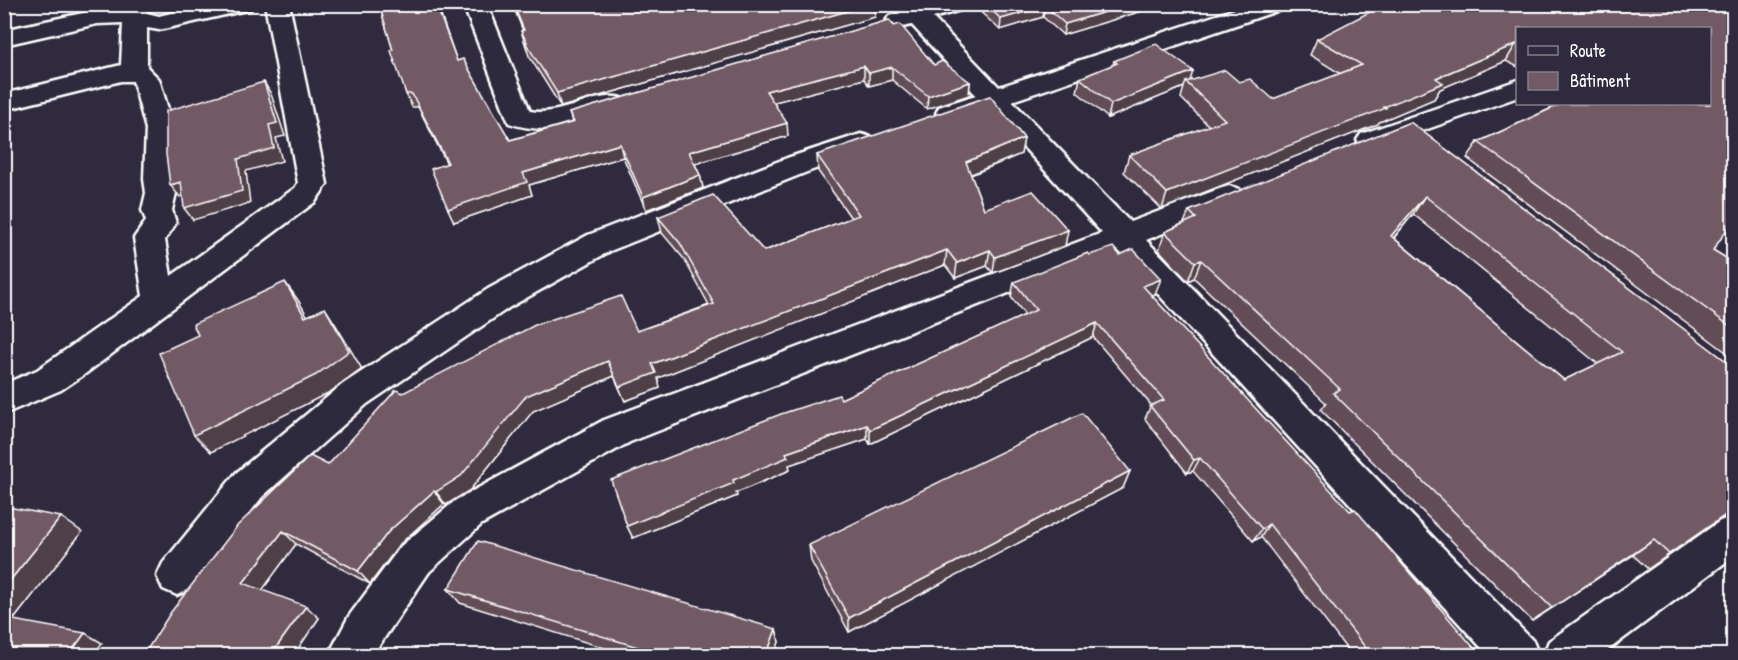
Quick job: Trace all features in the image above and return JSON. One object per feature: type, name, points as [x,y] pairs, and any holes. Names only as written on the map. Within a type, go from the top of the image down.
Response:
[{"type":"street","points":[[4,38],[135,11],[159,23],[243,4]]},
{"type":"street","points":[[4,400],[50,380],[306,195],[313,184],[277,4]]},
{"type":"street","points":[[475,4],[519,117],[531,122],[551,121],[631,98]]},
{"type":"street","points":[[871,29],[911,10],[956,4]]},
{"type":"street","points":[[928,121],[1275,4]]},
{"type":"street","points":[[911,10],[1518,656]]},
{"type":"street","points":[[134,72],[135,11]]},
{"type":"street","points":[[4,102],[121,73],[134,72],[143,75],[148,83],[160,129],[158,178],[161,193],[157,210],[161,223],[149,238],[160,302]]},
{"type":"street","points":[[1347,149],[1516,88]]},
{"type":"street","points":[[1403,127],[1431,149]]},
{"type":"street","points":[[177,576],[249,485],[356,394],[499,298],[599,243],[797,165],[884,135]]},
{"type":"street","points":[[349,656],[364,630],[415,559],[469,512],[617,431],[1258,185]]},
{"type":"street","points":[[1564,656],[1734,533]]},
{"type":"building","points":[[379,4],[436,4],[457,61],[463,59],[510,140],[574,122],[569,113],[889,20],[894,26],[900,24],[934,65],[942,61],[970,82],[928,96],[892,67],[869,73],[864,66],[766,91],[787,123],[689,152],[700,175],[643,197],[620,144],[523,173],[527,182],[448,209],[431,169],[448,163],[412,94],[406,94],[391,51],[393,50]]},
{"type":"building","points":[[513,4],[872,4],[557,93],[525,42],[527,42],[521,31],[524,30]]},
{"type":"building","points":[[985,4],[1131,4],[1065,24],[1045,6],[1001,19]]},
{"type":"building","points":[[1385,4],[1734,4],[1728,26],[1734,33],[1734,219],[1713,250],[1734,263],[1734,329],[1478,142],[1559,105],[1711,105],[1711,27],[1516,27],[1516,44],[1436,78],[1443,83],[1384,107],[1386,108],[1167,193],[1129,155],[1225,120],[1186,82],[1225,70],[1239,82],[1250,79],[1273,99],[1362,65],[1317,39]]},
{"type":"building","points":[[1156,44],[1193,71],[1111,104],[1080,78],[1117,63],[1114,61]]},
{"type":"building","points":[[264,82],[277,123],[269,125],[274,148],[238,159],[242,191],[184,208],[181,182],[170,185],[166,154],[166,111]]},
{"type":"building","points":[[990,96],[1024,138],[966,162],[984,209],[1033,191],[1068,230],[995,257],[990,250],[957,263],[947,250],[652,364],[656,373],[619,387],[608,361],[526,396],[461,476],[436,492],[434,491],[389,531],[358,571],[283,531],[243,583],[306,606],[270,656],[143,656],[171,612],[238,525],[310,456],[328,465],[396,390],[403,393],[535,325],[621,296],[637,331],[714,304],[680,243],[658,217],[713,195],[764,251],[859,215],[817,155]]},
{"type":"building","points":[[1410,122],[1734,367],[1734,509],[1669,554],[1654,540],[1552,608],[1333,393],[1340,389],[1201,260],[1195,262],[1165,232],[1196,218],[1189,211]],"holes":[[[1425,196],[1622,352],[1564,380],[1391,236]]]},
{"type":"building","points":[[1113,247],[1120,255],[1133,249],[1161,279],[1143,286],[1350,511],[1355,509],[1481,656],[1372,656],[1269,524],[1262,529],[1200,458],[1194,460],[1150,406],[1164,400],[1097,323],[870,430],[867,425],[786,453],[788,457],[733,480],[734,483],[627,526],[611,480],[781,414],[839,395],[841,399],[1036,310],[1014,282],[1088,253],[1090,255]]},
{"type":"building","points":[[285,282],[305,317],[325,308],[349,351],[316,375],[194,435],[159,353],[198,335],[193,324]]},
{"type":"building","points":[[1082,413],[1130,471],[849,618],[809,545]]},
{"type":"building","points":[[8,507],[61,517],[4,588],[4,512]]},
{"type":"building","points":[[478,541],[776,629],[766,656],[667,656],[448,589]]},
{"type":"building","points":[[8,619],[85,633],[68,656],[4,656],[4,623]]}]
